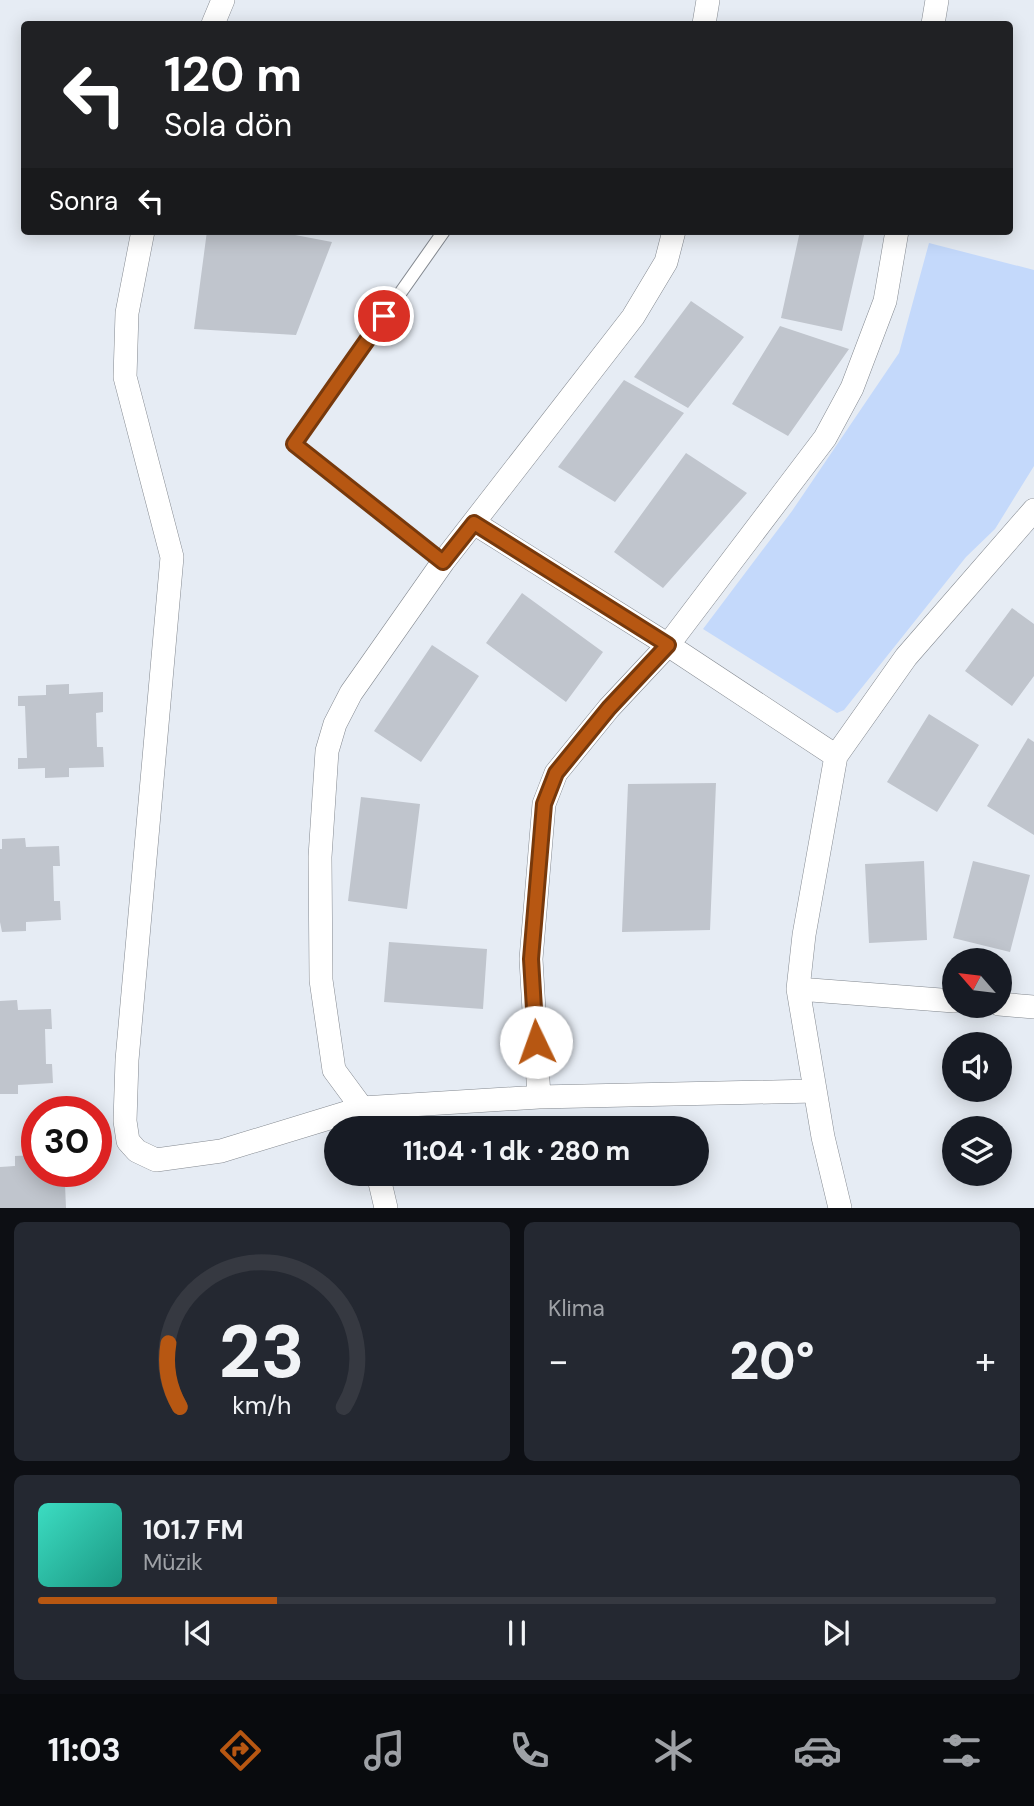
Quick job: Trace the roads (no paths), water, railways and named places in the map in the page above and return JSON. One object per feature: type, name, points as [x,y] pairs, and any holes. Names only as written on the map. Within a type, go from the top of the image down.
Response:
[{"type":"street","points":[[214,21],[223,0]]},
{"type":"street","points":[[704,21],[708,0]]},
{"type":"street","points":[[934,21],[937,0]]},
{"type":"street","points":[[142,235],[127,313],[124,377],[173,557],[127,1060],[125,1121],[128,1141],[137,1151],[156,1160],[221,1151],[324,1127]]},
{"type":"street","points":[[364,1116],[334,1070],[321,980],[320,857],[327,751],[335,724],[351,693],[443,562],[634,317],[666,262],[673,235]]},
{"type":"street","points":[[539,1097],[531,959],[544,804],[556,773],[609,708],[668,645],[825,438],[852,388],[885,301],[896,235]]},
{"type":"street","points":[[841,1208],[823,1137],[798,989],[804,935],[836,756],[906,657],[1034,510]]},
{"type":"street","points":[[474,523],[668,645],[836,756]]},
{"type":"street","points":[[798,989],[942,1000]]},
{"type":"street","points":[[1012,1005],[1034,1007]]},
{"type":"street","points":[[382,1116],[539,1097],[815,1091]]},
{"type":"street","points":[[381,1186],[386,1208]]},
{"type":"lane","points":[[441,235],[294,444],[443,562]]}]
